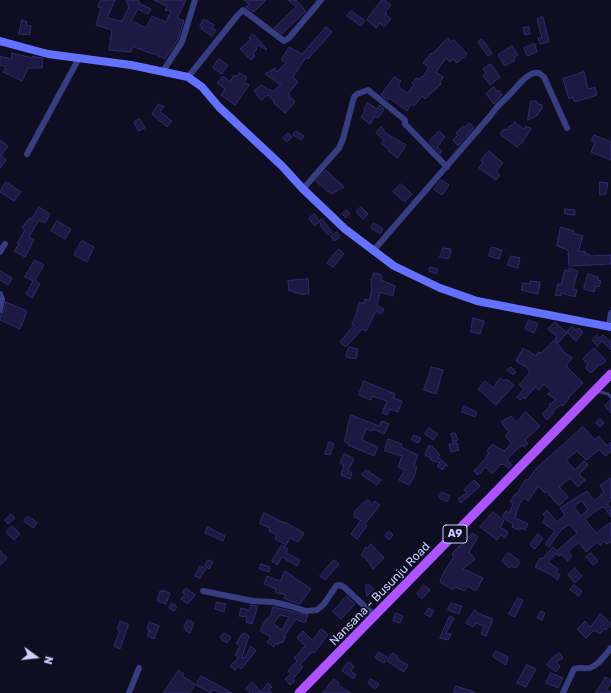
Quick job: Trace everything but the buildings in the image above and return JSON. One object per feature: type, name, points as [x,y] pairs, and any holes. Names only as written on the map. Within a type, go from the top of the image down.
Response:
[{"type":"main road","name":"Nansana - Busunju Road","points":[[299,693],[611,374]]},
{"type":"street","points":[[163,72],[182,42],[195,0]]},
{"type":"street","points":[[188,77],[243,10],[284,41],[289,38],[320,0]]},
{"type":"street","points":[[0,41],[48,54],[188,77],[202,87],[219,107],[282,166],[345,229],[394,266],[453,294],[471,300],[610,326],[611,313]]},
{"type":"street","points":[[27,154],[79,58]]},
{"type":"street","points":[[373,251],[447,167],[497,106],[532,74],[539,73],[544,77],[567,128]]},
{"type":"street","points":[[304,189],[339,148],[343,139],[354,97],[357,94],[368,90],[404,120],[406,124],[447,167]]},
{"type":"street","points":[[0,252],[5,244]]},
{"type":"street","points":[[0,294],[2,300],[0,310]]},
{"type":"street","points":[[203,591],[253,601],[273,602],[306,611],[317,610],[324,604],[336,586],[340,585],[375,616]]},
{"type":"street","points":[[563,693],[574,669],[578,667],[592,667],[600,662],[611,649]]},
{"type":"street","points":[[129,693],[139,668]]},
{"type":"lane","points":[[594,391],[610,396],[611,390]]}]
